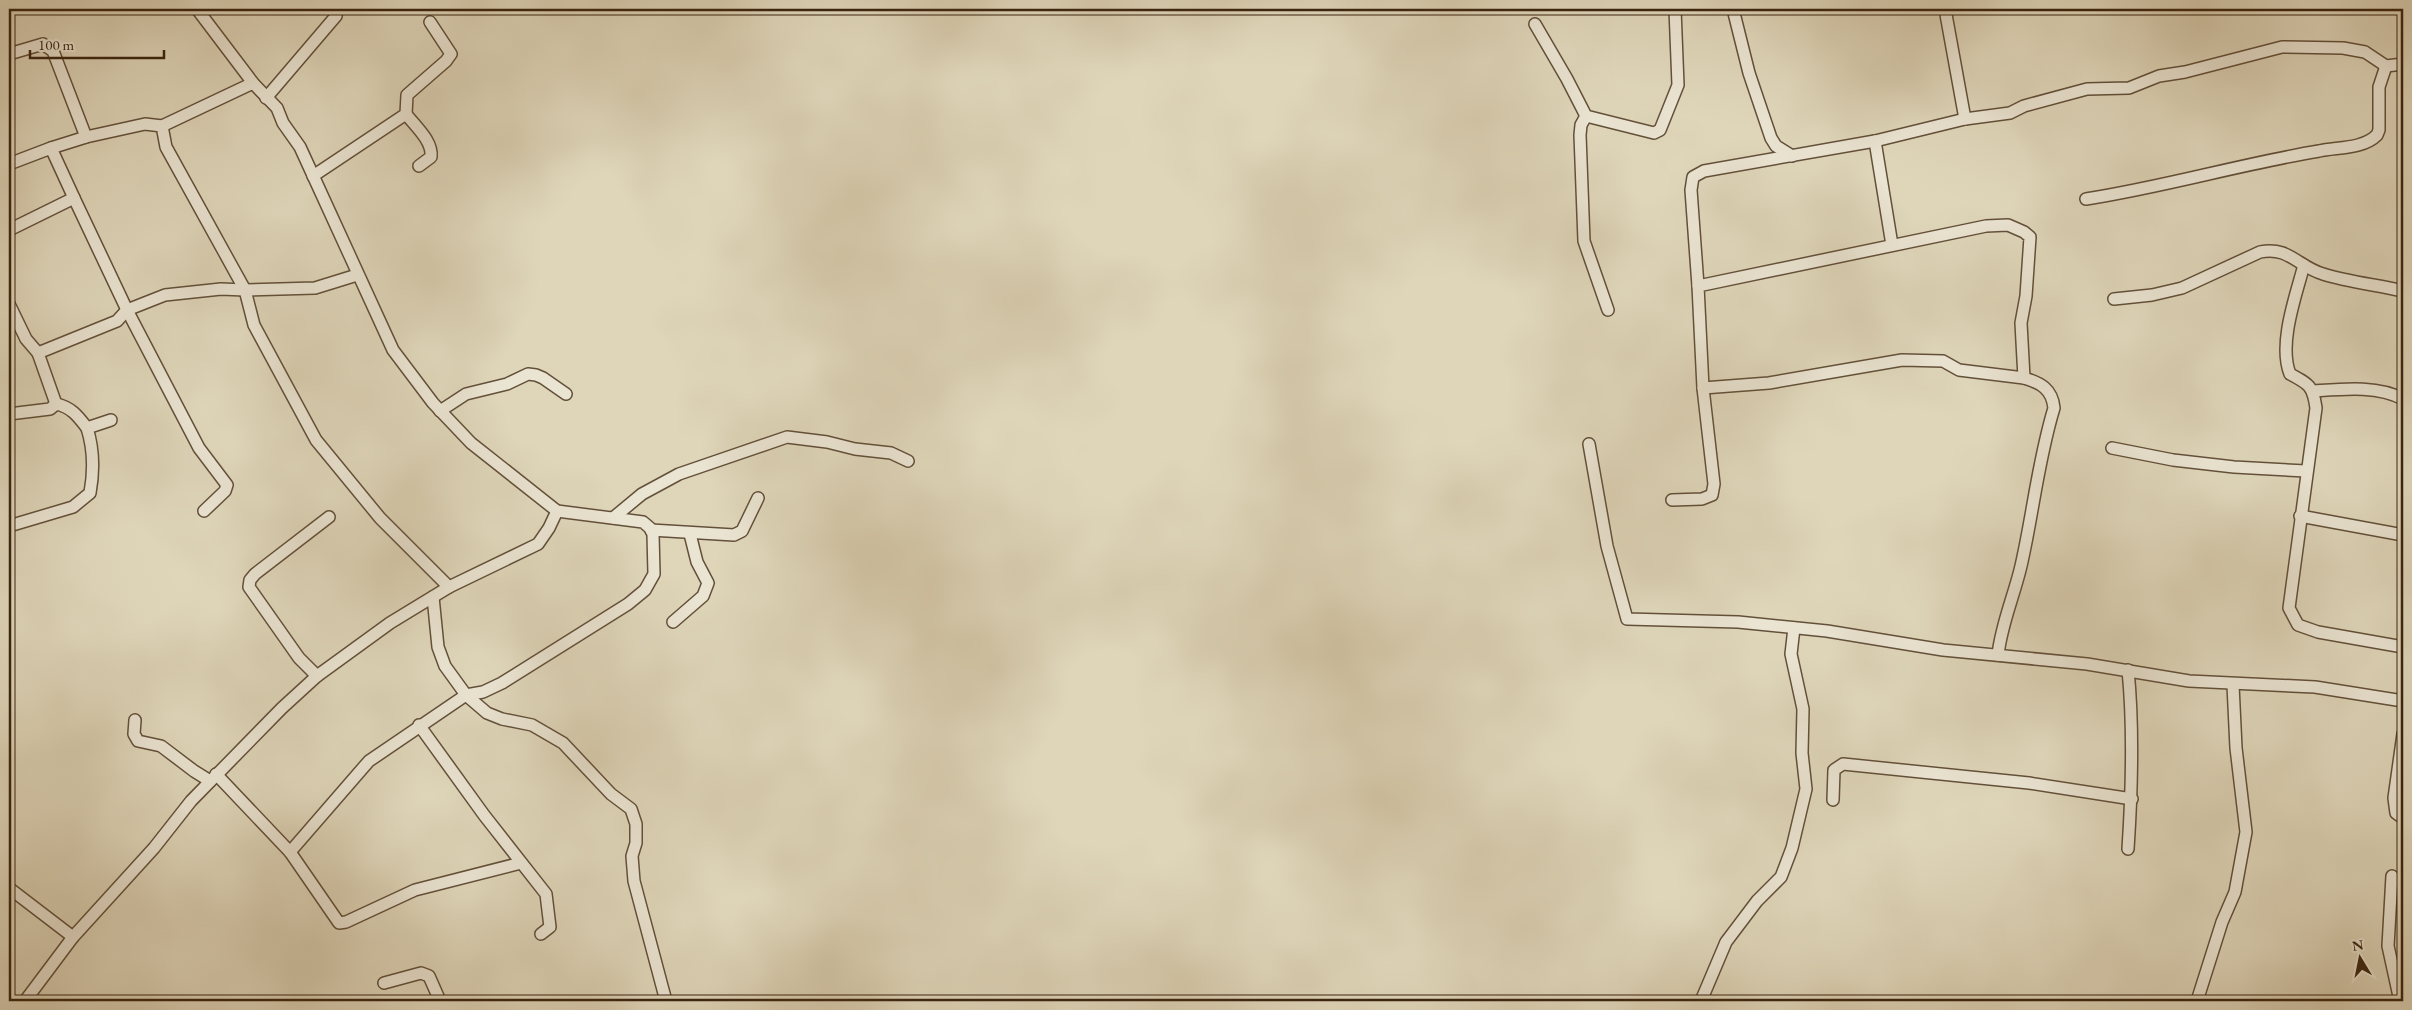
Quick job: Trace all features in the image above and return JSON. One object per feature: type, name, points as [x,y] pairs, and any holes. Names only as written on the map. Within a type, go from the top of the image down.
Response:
[{"type":"street","points":[[197,9],[253,83],[277,108],[283,123],[300,147],[393,350],[440,411],[471,443],[557,511],[643,522],[653,534],[654,574],[645,590],[628,604],[502,683],[483,692],[466,695],[369,760],[290,852]]},
{"type":"street","points":[[266,98],[336,16],[337,9]]},
{"type":"street","points":[[1535,24],[1568,79],[1586,116],[1654,132],[1660,130],[1678,85],[1675,9]]},
{"type":"street","points":[[1732,9],[1749,73],[1771,138],[1776,146],[1792,156]]},
{"type":"street","points":[[1945,9],[1965,118]]},
{"type":"street","points":[[419,166],[431,158],[432,151],[406,114],[407,95],[446,61],[451,54],[430,22]]},
{"type":"street","points":[[9,54],[43,44],[53,51],[86,137]]},
{"type":"street","points":[[1672,500],[1702,499],[1712,496],[1714,484],[1703,388],[1691,190],[1693,177],[1704,170],[1875,141],[1965,118],[2010,113],[2024,106],[2087,89],[2129,88],[2159,76],[2185,72],[2282,47],[2343,48],[2365,52],[2386,66],[2403,64]]},
{"type":"street","points":[[2086,199],[2282,157],[2344,148],[2368,142],[2377,135],[2379,87],[2386,66]]},
{"type":"street","points":[[9,164],[86,137],[145,124],[162,126],[253,83]]},
{"type":"street","points":[[313,176],[406,114]]},
{"type":"street","points":[[1586,116],[1581,125],[1580,135],[1584,241],[1608,310]]},
{"type":"street","points":[[162,126],[166,147],[245,290],[254,325],[316,440],[380,518],[448,587]]},
{"type":"street","points":[[1875,141],[1892,245]]},
{"type":"street","points":[[51,148],[127,310],[199,448],[227,485],[225,491],[204,511]]},
{"type":"street","points":[[9,230],[74,198]]},
{"type":"street","points":[[1698,286],[1986,226],[2008,225],[2024,232],[2030,237],[2026,296],[2021,323],[2024,378]]},
{"type":"street","points":[[2114,299],[2152,295],[2182,288],[2260,252],[2274,249],[2284,252],[2322,274],[2403,290]]},
{"type":"street","points":[[2304,265],[2287,339],[2286,363],[2290,374],[2305,381],[2314,391],[2316,408],[2289,608],[2298,625],[2318,632],[2403,647]]},
{"type":"street","points":[[38,353],[117,321],[127,310],[165,295],[222,288],[245,290],[315,288],[357,275]]},
{"type":"street","points":[[9,304],[26,339],[38,353],[56,404]]},
{"type":"street","points":[[1703,388],[1769,384],[1902,360],[1943,361],[1959,370],[2024,378],[2041,383],[2053,399],[2054,408],[2034,489],[2020,569],[2012,602],[1999,638],[1998,656]]},
{"type":"street","points":[[440,411],[466,394],[507,384],[528,374],[543,378],[566,394]]},
{"type":"street","points":[[2314,391],[2345,389],[2394,394],[2403,399]]},
{"type":"street","points":[[9,414],[50,409],[56,404]]},
{"type":"street","points":[[9,526],[73,507],[90,493],[94,464],[87,428],[74,411],[66,406],[56,404]]},
{"type":"street","points":[[87,428],[111,420]]},
{"type":"street","points":[[612,518],[642,494],[680,474],[787,437],[827,442],[855,450],[891,453],[908,461]]},
{"type":"street","points":[[1589,444],[1601,517],[1627,619],[1712,620],[1827,631],[1943,650],[2055,660],[2189,681],[2315,687],[2403,701]]},
{"type":"street","points":[[2112,448],[2173,460],[2234,467],[2306,471]]},
{"type":"street","points":[[651,530],[690,534],[734,535],[742,531],[758,498]]},
{"type":"street","points":[[24,1001],[73,937],[154,848],[213,777],[317,676],[390,623],[448,587],[538,544],[557,511]]},
{"type":"street","points":[[317,676],[299,658],[249,588],[250,580],[255,574],[329,516]]},
{"type":"street","points":[[2300,516],[2403,535]]},
{"type":"street","points":[[672,622],[703,596],[708,583],[697,562],[690,534]]},
{"type":"street","points":[[433,597],[438,647],[445,666],[466,695],[487,713],[502,719],[532,725],[563,743],[605,788],[630,809],[636,824],[636,843],[632,856],[634,881],[666,1001]]},
{"type":"street","points":[[1701,1001],[1726,942],[1757,901],[1781,877],[1792,848],[1806,789],[1802,753],[1804,709],[1791,654],[1794,628]]},
{"type":"street","points":[[2128,670],[2131,704],[2132,799],[2128,849]]},
{"type":"street","points":[[2198,1001],[2222,922],[2235,892],[2246,832],[2236,748],[2232,684]]},
{"type":"street","points":[[135,720],[134,734],[138,741],[162,746],[194,772],[213,777],[290,852],[339,923],[346,922],[415,890],[521,862]]},
{"type":"street","points":[[419,725],[546,894],[550,927],[541,934]]},
{"type":"street","points":[[2403,734],[2394,798],[2396,813],[2403,818]]},
{"type":"street","points":[[1833,800],[1834,770],[1844,764],[2029,783],[2132,799]]},
{"type":"street","points":[[2392,876],[2388,946],[2400,1001]]},
{"type":"street","points":[[9,888],[73,937]]},
{"type":"street","points":[[384,983],[421,973],[429,976],[439,1001]]}]
